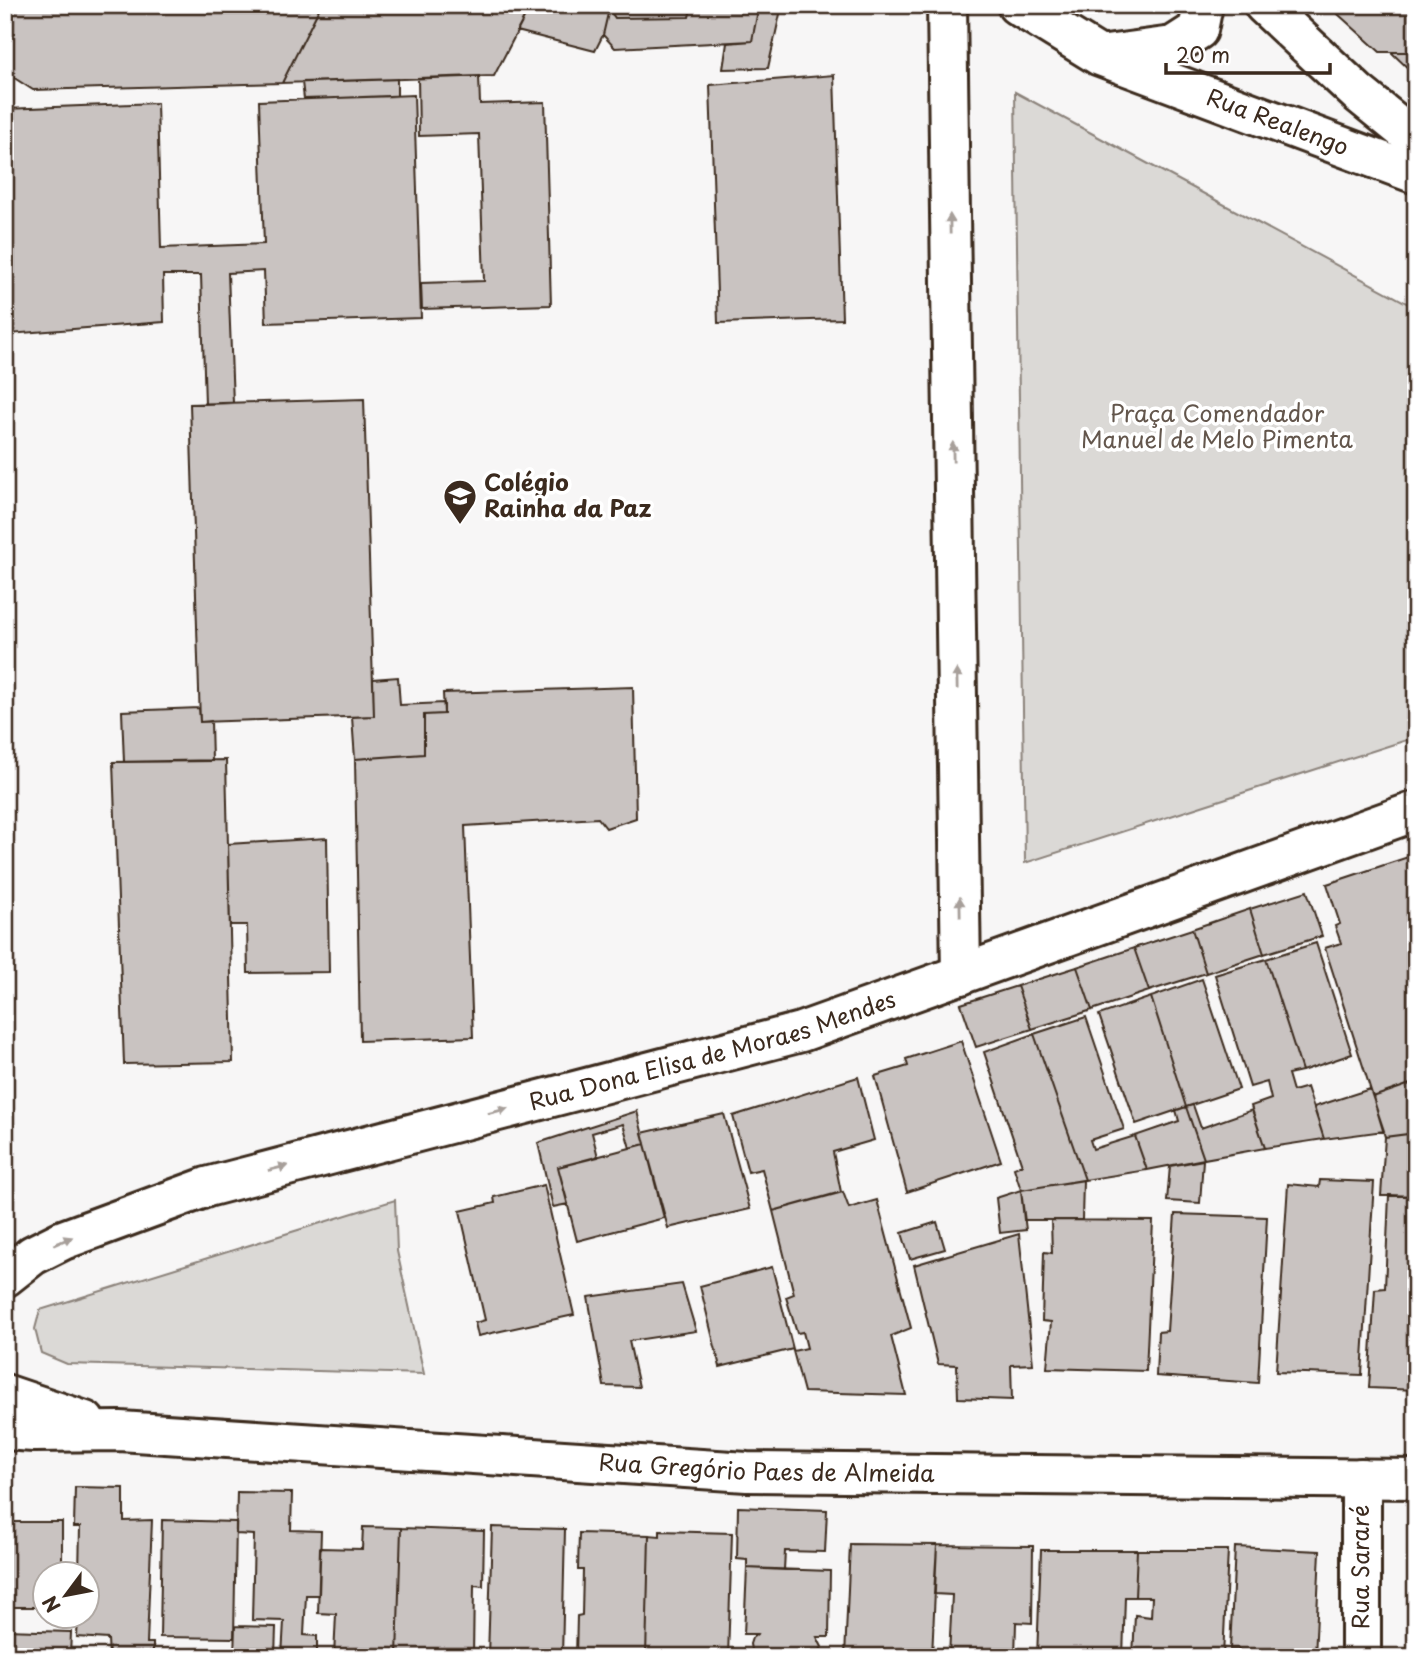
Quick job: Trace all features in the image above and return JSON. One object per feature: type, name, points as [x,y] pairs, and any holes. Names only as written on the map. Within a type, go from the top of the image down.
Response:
[{"type":"street","points":[[947,5],[961,975]]},
{"type":"street","name":"Rua Realengo","points":[[1017,5],[1100,56],[1416,174]]},
{"type":"street","points":[[1100,56],[1173,46],[1198,30],[1203,5]]},
{"type":"street","points":[[1264,5],[1358,93],[1416,140]]},
{"type":"street","name":"Rua Dona Elisa de Moraes Mendes","points":[[5,1277],[33,1255],[63,1240],[207,1187],[801,1032],[1416,811]]},
{"type":"street","name":"Rua Gregório Paes de Almeida","points":[[5,1394],[51,1411],[120,1430]]},
{"type":"street","name":"Rua Gregório Paes de Almeida","points":[[5,1430],[120,1430],[747,1472],[1416,1479]]},
{"type":"street","name":"Rua Sararé","points":[[1361,1478],[1361,1657]]},
{"type":"green space","name":"Praça Comendador Manuel de Melo Pimenta","points":[[1015,92],[1416,308],[1416,737],[1025,863]]},
{"type":"green space","points":[[395,1200],[397,1251],[424,1374],[67,1364],[41,1353],[35,1329],[40,1310]]},
{"type":"building","points":[[5,5],[321,5],[282,83],[33,90],[5,72]]},
{"type":"building","points":[[321,5],[438,5],[446,9],[448,5],[531,5],[494,76],[282,83]]},
{"type":"building","points":[[531,5],[595,5],[609,9],[603,35],[595,51],[517,31]]},
{"type":"building","points":[[610,5],[692,5],[689,17],[615,18],[609,9]]},
{"type":"building","points":[[692,5],[759,5],[752,41],[615,48],[603,35],[609,9],[615,18],[689,17]]},
{"type":"building","points":[[759,5],[782,5],[768,68],[723,69],[727,43],[752,41]]},
{"type":"building","points":[[1328,5],[1416,5],[1416,52],[1380,52]]},
{"type":"building","points":[[1391,52],[1416,52],[1416,76]]},
{"type":"building","points":[[834,75],[842,319],[718,323],[710,85]]},
{"type":"building","points":[[479,76],[480,104],[545,102],[551,305],[422,309],[421,283],[484,281],[479,134],[419,136],[418,78]]},
{"type":"building","points":[[397,79],[397,96],[304,99],[302,82]]},
{"type":"building","points":[[414,95],[421,318],[266,323],[264,271],[228,273],[233,403],[205,404],[201,275],[163,275],[164,322],[9,334],[5,109],[157,103],[161,248],[264,244],[259,101]]},
{"type":"building","points":[[364,399],[374,716],[200,722],[190,404]]},
{"type":"building","points":[[398,677],[400,705],[444,703],[444,714],[424,715],[424,754],[355,759],[352,717],[374,716],[373,679]]},
{"type":"building","points":[[633,687],[636,818],[606,828],[598,818],[465,826],[473,1037],[360,1041],[355,759],[424,754],[424,715],[444,714],[443,693]]},
{"type":"building","points":[[199,708],[200,722],[211,721],[212,761],[124,762],[122,711]]},
{"type":"building","points":[[226,760],[233,1062],[124,1064],[113,762]]},
{"type":"building","points":[[327,838],[329,972],[248,973],[247,925],[230,925],[228,844]]},
{"type":"building","points":[[1408,857],[1416,882],[1416,1061],[1410,1063],[1416,1082],[1373,1097],[1325,948],[1341,943],[1335,926],[1340,924],[1327,884]]},
{"type":"building","points":[[1307,891],[1322,936],[1264,954],[1250,909]]},
{"type":"building","points":[[1250,909],[1264,954],[1206,973],[1192,929]]},
{"type":"building","points":[[1192,929],[1206,973],[1149,991],[1134,948]]},
{"type":"building","points":[[1316,943],[1352,1054],[1302,1071],[1266,959]]},
{"type":"building","points":[[1134,948],[1149,991],[1092,1010],[1077,967]]},
{"type":"building","points":[[1266,959],[1302,1071],[1288,1074],[1293,1091],[1307,1087],[1324,1139],[1265,1148],[1251,1106],[1271,1099],[1267,1082],[1250,1087],[1215,975]]},
{"type":"building","points":[[1077,967],[1092,1010],[1032,1029],[1017,986]]},
{"type":"building","points":[[1202,979],[1239,1089],[1186,1107],[1151,997]]},
{"type":"building","points":[[1017,986],[1032,1029],[976,1047],[961,1004]]},
{"type":"building","points":[[1151,997],[1186,1107],[1136,1124],[1099,1015]]},
{"type":"building","points":[[1086,1017],[1124,1129],[1090,1140],[1093,1149],[1135,1136],[1147,1170],[1085,1180],[1034,1034]]},
{"type":"building","points":[[1034,1034],[1085,1180],[1021,1190],[1014,1168],[1022,1165],[984,1052]]},
{"type":"building","points":[[961,1041],[1001,1161],[907,1192],[875,1076],[908,1066],[906,1059]]},
{"type":"building","points":[[858,1077],[874,1140],[833,1152],[841,1192],[773,1211],[762,1169],[748,1172],[733,1116]]},
{"type":"building","points":[[1416,1082],[1416,1133],[1385,1137],[1373,1097]]},
{"type":"building","points":[[1370,1089],[1384,1131],[1324,1139],[1314,1107]]},
{"type":"building","points":[[1193,1105],[1201,1128],[1252,1110],[1265,1148],[1204,1159],[1186,1107]]},
{"type":"building","points":[[1186,1107],[1204,1159],[1147,1170],[1135,1136],[1179,1121],[1176,1110]]},
{"type":"building","points":[[637,1111],[645,1144],[630,1148],[623,1124],[592,1133],[598,1157],[558,1167],[568,1204],[553,1207],[538,1143]]},
{"type":"building","points":[[724,1114],[750,1209],[668,1228],[642,1133]]},
{"type":"building","points":[[1416,1133],[1412,1196],[1381,1196],[1385,1137]]},
{"type":"building","points":[[645,1144],[664,1218],[577,1241],[558,1167]]},
{"type":"building","points":[[1203,1160],[1200,1203],[1167,1201],[1170,1166]]},
{"type":"building","points":[[1083,1180],[1082,1220],[1024,1220],[1021,1190]]},
{"type":"building","points":[[1320,1180],[1374,1182],[1362,1375],[1276,1372],[1288,1184],[1319,1187]]},
{"type":"building","points":[[544,1185],[574,1315],[478,1336],[475,1323],[485,1320],[460,1211],[495,1203],[494,1197]]},
{"type":"building","points":[[1021,1190],[1026,1230],[1000,1233],[996,1198]]},
{"type":"building","points":[[843,1192],[849,1208],[877,1200],[911,1328],[891,1336],[906,1395],[804,1392],[793,1351],[807,1348],[803,1332],[797,1333],[786,1297],[794,1294],[773,1211]]},
{"type":"building","points":[[1389,1195],[1416,1196],[1416,1390],[1369,1388],[1375,1289],[1385,1288]]},
{"type":"building","points":[[1175,1214],[1267,1217],[1258,1383],[1156,1376],[1158,1332],[1167,1331]]},
{"type":"building","points":[[1051,1220],[1153,1221],[1146,1371],[1047,1368],[1051,1322],[1042,1321],[1044,1252],[1052,1253]]},
{"type":"building","points":[[937,1222],[945,1249],[910,1259],[902,1233]]},
{"type":"building","points":[[1019,1234],[1033,1364],[1011,1365],[1012,1400],[958,1398],[957,1365],[938,1364],[914,1265]]},
{"type":"building","points":[[772,1267],[793,1349],[720,1367],[700,1286]]},
{"type":"building","points":[[682,1284],[696,1331],[629,1341],[639,1387],[604,1386],[588,1297]]},
{"type":"building","points":[[75,1487],[124,1488],[124,1521],[152,1520],[147,1643],[153,1643],[153,1657],[109,1657],[108,1639],[77,1637],[77,1630],[102,1630],[102,1560],[79,1560],[80,1527],[74,1527]]},
{"type":"building","points":[[237,1492],[292,1493],[291,1530],[321,1531],[319,1595],[306,1595],[304,1635],[317,1636],[317,1657],[282,1657],[284,1621],[252,1620],[254,1535],[236,1534]]},
{"type":"building","points":[[738,1507],[827,1510],[825,1552],[785,1551],[784,1570],[747,1568],[747,1560],[737,1559]]},
{"type":"building","points":[[162,1520],[236,1522],[234,1638],[160,1637]]},
{"type":"building","points":[[5,1522],[62,1522],[62,1560],[32,1560],[32,1607],[5,1607]]},
{"type":"building","points":[[363,1527],[401,1528],[397,1657],[334,1657],[336,1614],[318,1613],[320,1548],[362,1549]]},
{"type":"building","points":[[492,1527],[565,1529],[562,1657],[488,1657]]},
{"type":"building","points":[[401,1528],[484,1531],[483,1586],[474,1585],[473,1657],[397,1657]]},
{"type":"building","points":[[660,1531],[732,1533],[728,1657],[646,1657],[649,1535],[660,1536]]},
{"type":"building","points":[[579,1533],[649,1535],[646,1657],[576,1657],[577,1616],[582,1615],[583,1570],[578,1570]]},
{"type":"building","points":[[850,1544],[937,1545],[932,1657],[845,1657]]},
{"type":"building","points":[[937,1545],[1033,1546],[1032,1623],[1016,1622],[1015,1657],[949,1657],[952,1595],[934,1594]]},
{"type":"building","points":[[1235,1547],[1320,1551],[1315,1657],[1238,1657],[1239,1649],[1230,1649]]},
{"type":"building","points":[[1041,1550],[1137,1550],[1135,1597],[1125,1597],[1123,1657],[1037,1657]]},
{"type":"building","points":[[1137,1550],[1228,1550],[1223,1657],[1133,1657],[1135,1615],[1151,1617],[1152,1597],[1135,1597]]},
{"type":"building","points":[[747,1568],[830,1571],[829,1637],[817,1637],[822,1647],[815,1657],[743,1657],[743,1654],[754,1654],[750,1644],[757,1634],[744,1634]]},
{"type":"building","points":[[235,1626],[276,1627],[275,1657],[234,1657]]},
{"type":"building","points":[[5,1630],[71,1632],[70,1657],[5,1657]]},
{"type":"place","name":"Colégio Rainha da Paz","points":[[460,526]]}]
